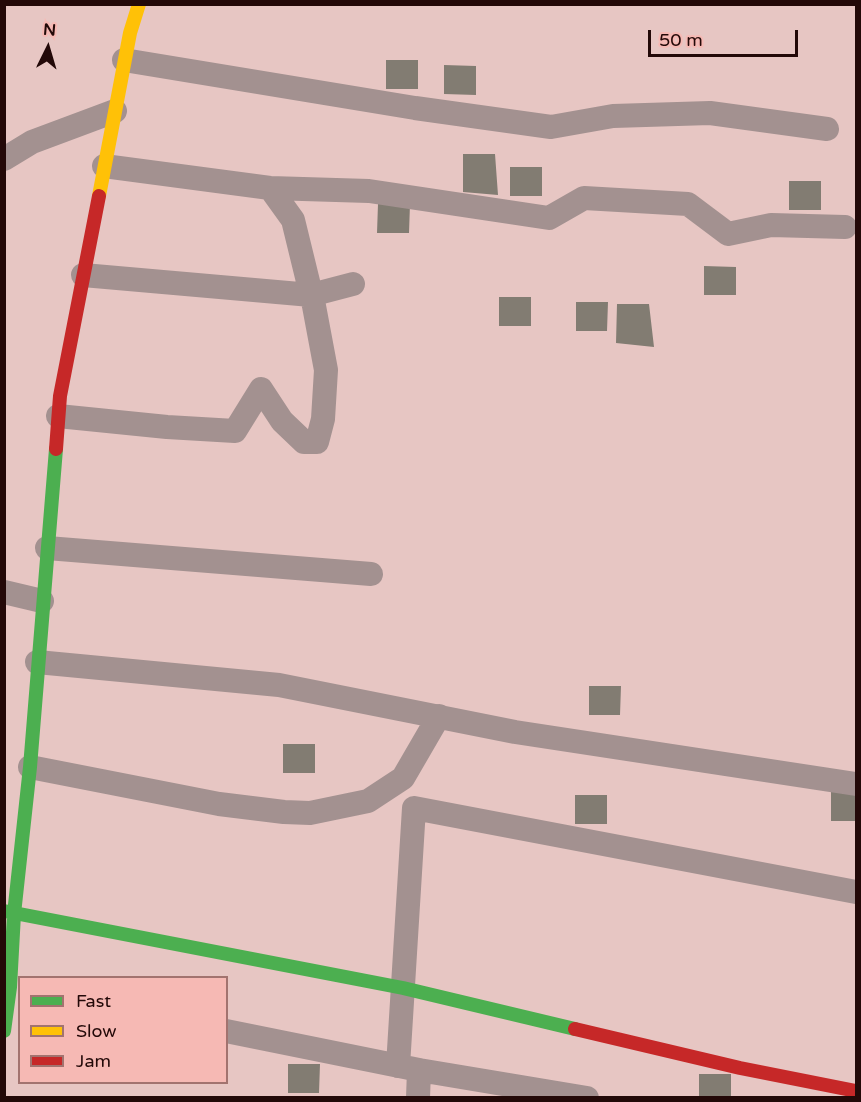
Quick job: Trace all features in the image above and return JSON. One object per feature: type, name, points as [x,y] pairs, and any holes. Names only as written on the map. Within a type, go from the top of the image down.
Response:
[{"type":"main road","points":[[4,1031],[11,987],[9,913],[30,767],[60,396],[124,60],[139,4]]},
{"type":"main road","points":[[9,913],[403,988],[740,1068],[856,1091]]},
{"type":"street","points":[[124,60],[403,106],[551,127],[613,116],[710,113],[827,129]]},
{"type":"street","points":[[4,159],[32,142],[115,111]]},
{"type":"street","points":[[104,166],[270,188],[369,191],[549,218],[584,198],[688,204],[728,234],[771,225],[845,227]]},
{"type":"street","points":[[58,416],[167,427],[235,430],[261,389],[282,421],[304,442],[318,442],[323,419],[326,370],[293,220],[270,188]]},
{"type":"street","points":[[83,275],[311,295],[353,284]]},
{"type":"street","points":[[47,548],[371,574]]},
{"type":"street","points":[[4,592],[42,601]]},
{"type":"street","points":[[37,662],[279,685],[515,732],[856,784]]},
{"type":"street","points":[[30,767],[219,804],[310,813],[368,801],[403,778],[439,716]]},
{"type":"street","points":[[418,1098],[408,1068],[403,988],[414,808],[856,892]]},
{"type":"street","points":[[228,1031],[408,1068],[587,1098]]},
{"type":"building","points":[[386,60],[418,60],[418,89],[386,89]]},
{"type":"building","points":[[444,65],[476,66],[476,95],[444,94]]},
{"type":"building","points":[[463,154],[495,154],[498,195],[463,192]]},
{"type":"building","points":[[510,167],[542,167],[542,196],[510,196]]},
{"type":"building","points":[[789,181],[821,181],[821,210],[789,210]]},
{"type":"building","points":[[378,204],[410,204],[409,233],[377,233]]},
{"type":"building","points":[[704,266],[736,267],[736,295],[704,295]]},
{"type":"building","points":[[499,297],[531,297],[531,326],[499,326]]},
{"type":"building","points":[[576,302],[608,302],[607,331],[576,331]]},
{"type":"building","points":[[617,304],[649,304],[654,347],[616,343]]},
{"type":"building","points":[[589,686],[621,686],[620,715],[589,715]]},
{"type":"building","points":[[283,744],[315,744],[315,773],[283,773]]},
{"type":"building","points":[[831,792],[856,792],[856,821],[831,821]]},
{"type":"building","points":[[575,795],[607,795],[607,824],[575,824]]},
{"type":"building","points":[[288,1064],[320,1064],[319,1093],[288,1093]]},
{"type":"building","points":[[699,1074],[731,1074],[731,1098],[699,1098]]},
{"type":"traffic: fast","points":[[4,1031],[30,767],[56,449]]},
{"type":"traffic: fast","points":[[4,911],[403,988],[575,1029]]},
{"type":"traffic: slow","points":[[99,196],[130,33],[139,4]]},
{"type":"traffic: jam","points":[[56,449],[60,396],[99,196]]},
{"type":"traffic: jam","points":[[575,1029],[740,1068],[856,1091]]}]
